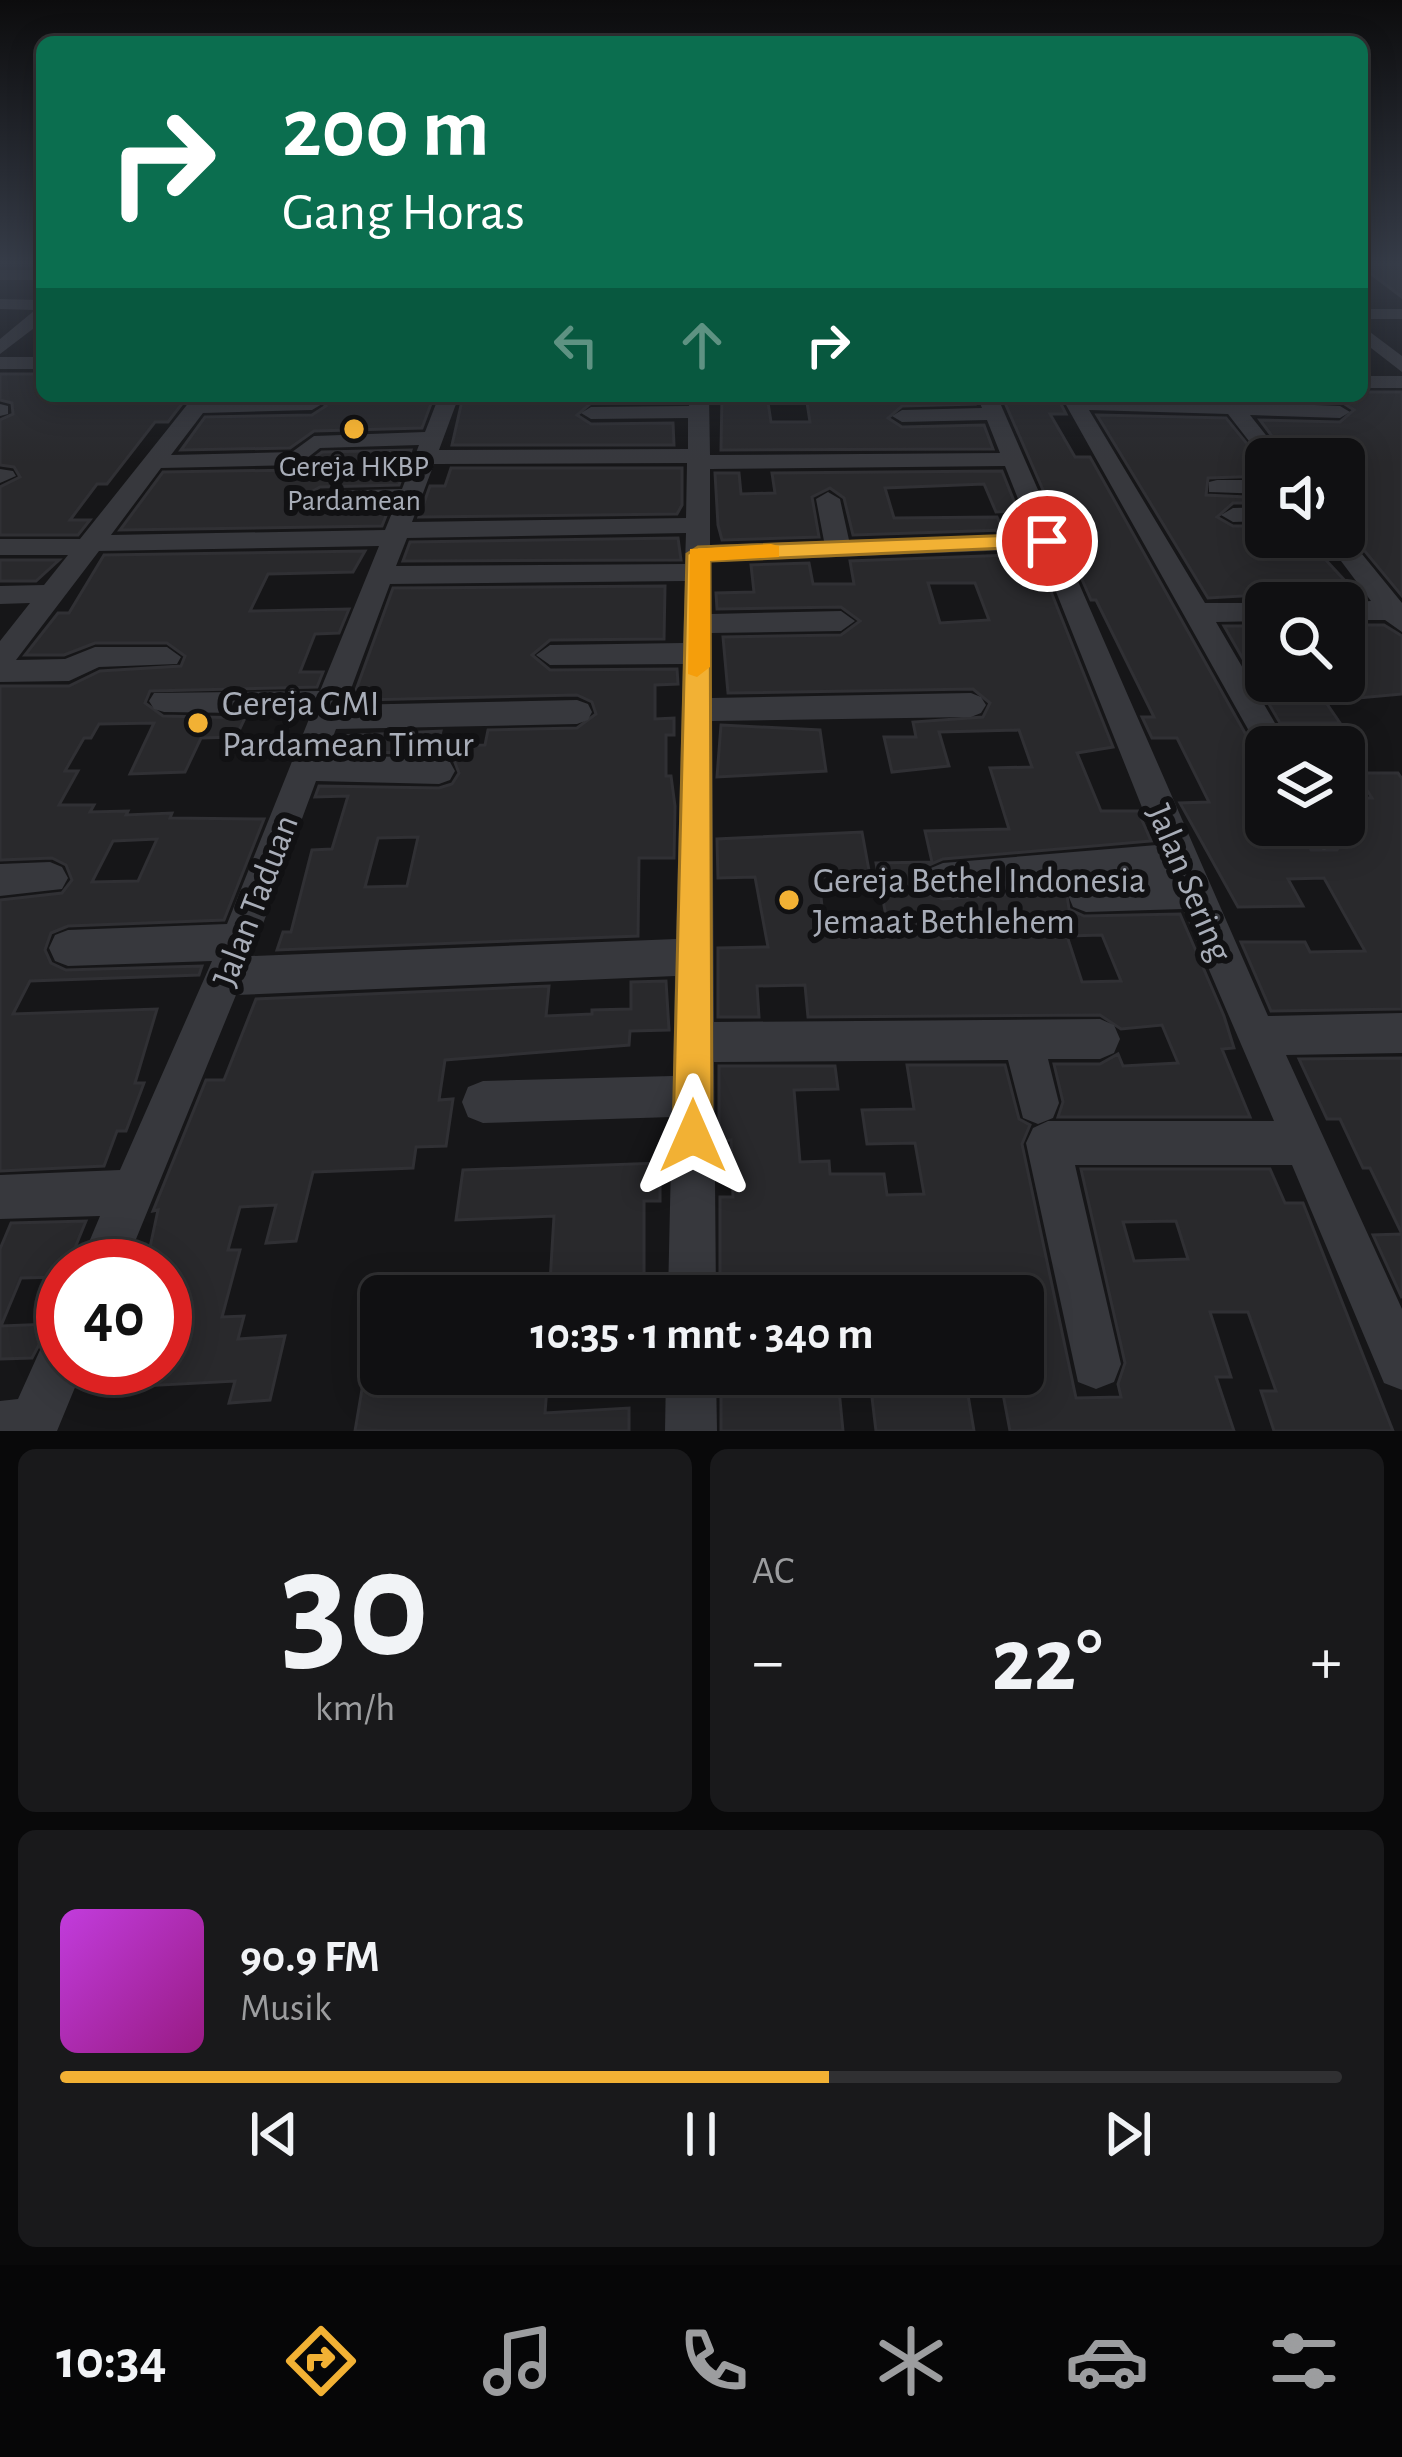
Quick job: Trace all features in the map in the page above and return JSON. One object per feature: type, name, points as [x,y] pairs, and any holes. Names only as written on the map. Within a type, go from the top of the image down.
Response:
[{"type":"street","points":[[6,344],[36,336]]},
{"type":"street","points":[[1368,340],[1402,345]]},
{"type":"street","points":[[1368,341],[1402,366]]},
{"type":"street","points":[[0,363],[36,363]]},
{"type":"street","points":[[1368,382],[1402,382]]},
{"type":"street","points":[[0,661],[199,402]]},
{"type":"street","points":[[237,402],[312,404]]},
{"type":"street","name":"Jalan Taduan","points":[[113,1239],[231,959],[447,402]]},
{"type":"street","points":[[1074,402],[1262,726]]},
{"type":"street","points":[[1229,402],[1340,412]]},
{"type":"street","points":[[1229,402],[1257,438]]},
{"type":"street","points":[[591,413],[699,404],[692,1275]]},
{"type":"street","points":[[902,416],[991,405]]},
{"type":"street","name":"Jalan Sering","points":[[991,405],[1187,876],[1402,1365]]},
{"type":"street","points":[[152,462],[288,459],[302,457],[314,442],[699,459],[1013,459]]},
{"type":"street","points":[[1217,488],[1245,487]]},
{"type":"street","points":[[302,539],[324,489],[412,496]]},
{"type":"street","points":[[828,500],[838,548]]},
{"type":"street","points":[[1233,514],[1245,514]]},
{"type":"street","points":[[0,547],[397,534],[698,551]]},
{"type":"street","points":[[381,574],[698,551],[1047,541]]},
{"type":"street","points":[[1351,558],[1397,616]]},
{"type":"street","points":[[0,595],[52,594]]},
{"type":"street","points":[[1196,613],[1245,612]]},
{"type":"street","points":[[1365,613],[1397,616]]},
{"type":"street","points":[[550,655],[841,621]]},
{"type":"street","points":[[0,671],[69,670],[95,657],[167,657]]},
{"type":"street","points":[[164,701],[328,710],[577,712]]},
{"type":"street","points":[[697,710],[971,705]]},
{"type":"street","points":[[305,768],[440,771]]},
{"type":"street","points":[[943,879],[1187,876]]},
{"type":"street","points":[[1086,895],[1187,876]]},
{"type":"street","points":[[0,880],[50,878]]},
{"type":"street","points":[[68,948],[231,959],[694,957]]},
{"type":"street","points":[[1260,1036],[1402,1033]]},
{"type":"street","points":[[1023,1039],[1038,1103]]},
{"type":"street","points":[[694,1042],[1100,1039]]},
{"type":"street","points":[[484,1102],[693,1096]]},
{"type":"street","points":[[1096,1364],[1048,1143],[1307,1143]]},
{"type":"street","points":[[0,1197],[133,1192]]},
{"type":"street","points":[[22,1428],[41,1395]]},
{"type":"street","points":[[691,1395],[691,1431]]},
{"type":"building","points":[[0,374],[36,374],[36,402],[183,402],[168,422],[155,422],[107,484],[97,484],[70,520],[90,520],[78,535],[0,535],[0,487],[20,477],[14,467],[0,465],[0,420],[13,414],[12,403],[0,400]]},
{"type":"building","points":[[1368,392],[1402,392],[1402,596],[1365,551],[1365,438],[1273,438],[1260,420],[1340,422],[1354,410],[1342,402],[1368,402]]},
{"type":"building","points":[[322,402],[432,402],[422,428],[314,431],[290,448],[181,450],[205,417],[312,415],[326,406]]},
{"type":"building","points":[[462,402],[673,402],[591,403],[577,415],[591,424],[673,423],[674,445],[452,445]]},
{"type":"building","points":[[722,402],[768,402],[771,422],[810,422],[807,402],[974,402],[902,406],[888,418],[902,427],[984,425],[993,449],[721,450]]},
{"type":"building","points":[[1005,402],[1060,402],[1066,414],[1050,414],[1075,457],[1090,457],[1245,733],[1245,846],[1337,850],[1339,846],[1365,846],[1365,798],[1372,798],[1365,787],[1365,773],[1398,773],[1402,779],[1402,1009],[1271,1011],[1241,942],[1305,942],[1310,952],[1365,951],[1324,878],[1288,879],[1303,906],[1238,907],[1180,803],[1209,802],[1177,738],[1152,738],[1142,717],[1154,717],[1096,600],[1091,600]]},
{"type":"building","points":[[1097,415],[1226,418],[1245,441],[1245,477],[1208,478],[1206,495],[1245,497],[1245,503],[1233,503],[1217,517],[1233,526],[1245,526],[1245,558],[1324,558],[1346,582],[1245,582],[1245,596],[1208,598]]},
{"type":"building","points":[[411,450],[399,485],[320,487],[304,496],[320,509],[389,508],[382,526],[120,530],[163,472],[298,470],[322,452]]},
{"type":"building","points":[[451,468],[682,468],[682,505],[677,514],[419,517],[430,486],[445,486]]},
{"type":"building","points":[[1002,471],[1018,511],[996,512],[984,484],[885,488],[894,518],[997,517],[1003,530],[853,535],[844,498],[830,488],[812,497],[819,537],[722,540],[718,525],[715,473],[739,473],[741,494],[775,493],[772,473]]},
{"type":"building","points":[[678,538],[681,560],[403,561],[410,542]]},
{"type":"building","points":[[365,551],[353,572],[268,574],[250,611],[349,609],[339,633],[315,634],[300,672],[323,672],[317,687],[150,691],[145,703],[163,716],[245,718],[236,737],[201,738],[185,772],[130,774],[154,723],[99,724],[91,738],[84,738],[65,771],[78,771],[59,805],[94,805],[90,812],[128,811],[126,815],[264,819],[224,920],[68,926],[51,933],[45,950],[51,963],[66,970],[202,966],[199,975],[30,981],[13,1014],[157,1009],[135,1083],[144,1083],[126,1131],[117,1131],[104,1166],[0,1171],[0,900],[62,893],[72,880],[66,865],[52,858],[0,860],[0,686],[69,686],[100,671],[181,666],[185,656],[167,643],[95,643],[64,655],[25,655],[58,613],[69,613],[104,555]],"holes":[[[157,839],[138,881],[92,882],[113,841]]]},
{"type":"building","points":[[1036,554],[1113,747],[1077,753],[1101,811],[1138,811],[1151,841],[943,859],[927,866],[921,881],[929,894],[943,899],[1066,889],[1069,909],[1084,916],[1180,914],[1224,1016],[1234,1048],[1222,1049],[1250,1117],[1058,1117],[1063,1102],[1054,1064],[1100,1064],[1118,1054],[1123,1066],[1178,1063],[1162,1025],[1121,1029],[1100,1015],[808,1017],[805,985],[757,986],[759,1017],[718,1017],[718,948],[768,947],[755,877],[718,878],[717,839],[862,832],[870,876],[819,877],[823,917],[886,916],[876,863],[932,862],[925,831],[1009,829],[990,768],[1032,767],[1019,730],[939,732],[949,766],[892,772],[884,737],[916,737],[913,722],[983,717],[990,703],[973,689],[728,693],[723,637],[841,635],[860,621],[841,607],[717,609],[716,593],[754,592],[751,565],[809,563],[813,584],[854,584],[850,561]],"holes":[[[928,583],[975,583],[989,620],[940,623]],[[1102,935],[1121,981],[1082,982],[1067,936]]]},
{"type":"building","points":[[0,560],[59,560],[36,581],[0,581]]},
{"type":"building","points":[[665,586],[664,639],[550,640],[532,655],[550,670],[677,669],[678,684],[655,685],[655,719],[674,718],[674,735],[666,735],[666,776],[671,776],[675,806],[674,858],[639,858],[638,936],[277,950],[283,932],[291,932],[312,850],[332,849],[348,796],[315,797],[319,786],[439,788],[452,784],[459,773],[454,760],[439,754],[332,751],[338,736],[441,731],[437,746],[485,745],[488,730],[577,728],[596,714],[592,702],[577,695],[363,700],[366,690],[356,690],[393,588]],"holes":[[[418,837],[407,886],[365,887],[378,838]]]},
{"type":"building","points":[[1365,625],[1384,625],[1402,636],[1402,694],[1365,697]]},
{"type":"building","points":[[1224,626],[1245,626],[1245,662]]},
{"type":"building","points":[[1268,702],[1326,702],[1340,723],[1280,723]]},
{"type":"building","points":[[721,725],[820,730],[826,771],[717,777]]},
{"type":"building","points":[[666,981],[669,1030],[630,1031],[629,1045],[445,1060],[439,1100],[453,1099],[446,1146],[416,1147],[413,1168],[313,1172],[296,1241],[266,1243],[276,1205],[240,1207],[228,1250],[240,1250],[222,1317],[244,1316],[238,1339],[285,1336],[270,1400],[229,1403],[235,1381],[192,1383],[192,1239],[152,1239],[158,1210],[153,1211],[206,1080],[224,1080],[256,999],[549,986],[546,1016],[592,1014],[592,1010],[631,1009],[631,982]]},
{"type":"building","points":[[1402,1058],[1402,1234],[1340,1119],[1327,1119],[1299,1059]]},
{"type":"building","points":[[907,1065],[1005,1065],[1019,1119],[1030,1125],[1022,1144],[1076,1398],[1121,1397],[1118,1384],[1125,1363],[1081,1169],[1270,1169],[1285,1203],[1303,1203],[1393,1431],[1274,1431],[1261,1391],[1276,1391],[1248,1312],[1210,1312],[1231,1377],[1216,1377],[1234,1431],[1010,1431],[1003,1395],[1044,1395],[1044,1275],[720,1275],[720,1197],[733,1197],[731,1140],[719,1141],[719,1066],[835,1066],[838,1089],[794,1090],[800,1162],[829,1161],[830,1174],[884,1174],[887,1195],[924,1194],[915,1143],[867,1144],[862,1110],[914,1109]],"holes":[[[1176,1221],[1188,1259],[1134,1261],[1123,1222]]]},
{"type":"building","points":[[660,1163],[660,1201],[644,1201],[644,1275],[550,1275],[554,1216],[456,1220],[463,1170]]},
{"type":"building","points":[[86,1221],[79,1239],[36,1239],[36,1278],[21,1278],[1,1326],[36,1325],[32,1358],[0,1359],[0,1249],[11,1223]]},
{"type":"building","points":[[1402,1234],[1402,1298],[1373,1235]]},
{"type":"building","points":[[361,1395],[546,1395],[545,1413],[629,1408],[629,1431],[355,1431]]},
{"type":"building","points":[[721,1395],[839,1395],[843,1431],[721,1431]]},
{"type":"building","points":[[872,1395],[968,1395],[974,1431],[876,1431]]},
{"type":"slow traffic","points":[[697,667],[698,554],[771,551]]},
{"type":"place","name":"Gereja HKBP Pardamean","points":[[354,429]]},
{"type":"place","name":"Gereja GMI Pardamean Timur","points":[[198,723]]},
{"type":"place","name":"Gereja Bethel Indonesia Jemaat Bethlehem","points":[[789,900]]},
{"type":"route","points":[[693,1136],[698,554],[1047,541]]}]
